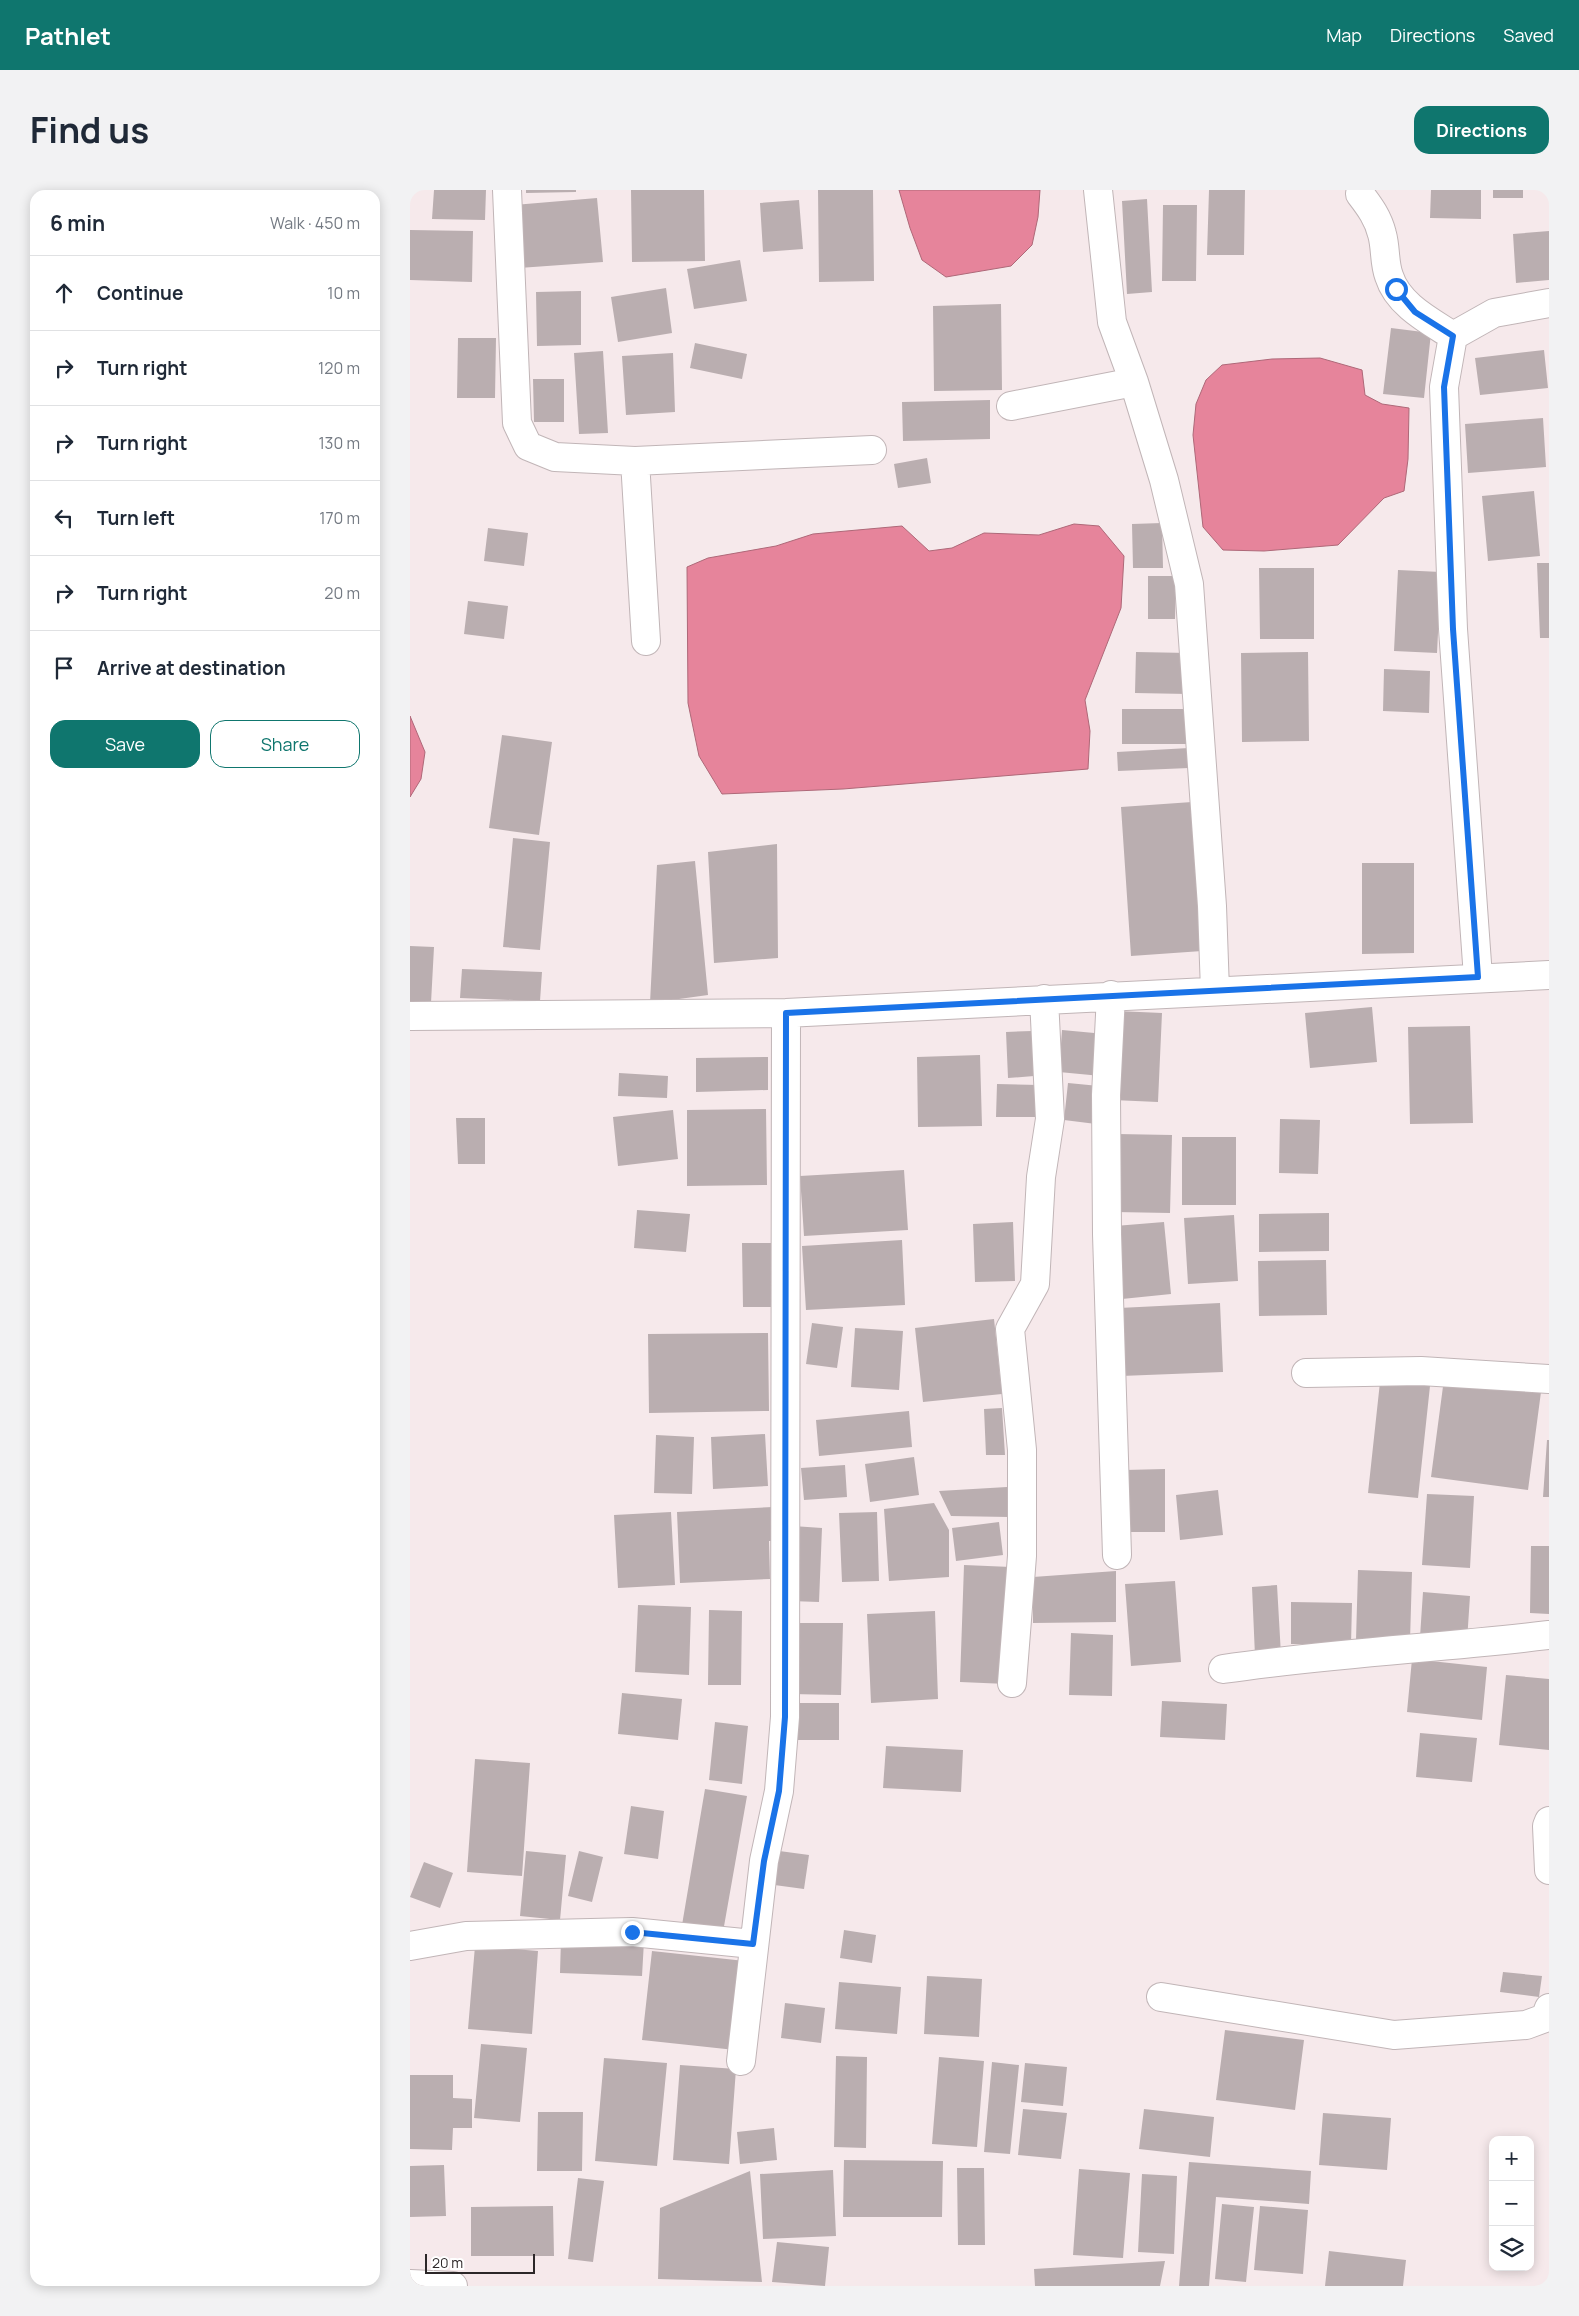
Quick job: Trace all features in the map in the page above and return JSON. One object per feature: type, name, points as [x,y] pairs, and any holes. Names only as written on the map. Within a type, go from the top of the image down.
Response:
[{"type":"street","points":[[507,190],[517,423],[528,446],[555,457],[635,461],[872,450]]},
{"type":"street","points":[[1098,190],[1112,322],[1134,382],[1164,480],[1189,584],[1212,906],[1215,991]]},
{"type":"street","points":[[1360,194],[1374,213],[1382,235],[1389,277],[1396,289],[1415,312],[1453,336]]},
{"type":"street","points":[[1453,336],[1494,313],[1549,303]]},
{"type":"street","points":[[1453,336],[1444,387],[1453,629],[1478,977]]},
{"type":"street","points":[[1011,406],[1134,382]]},
{"type":"street","points":[[635,461],[646,641]]},
{"type":"street","points":[[410,1016],[786,1013],[1549,974]]},
{"type":"street","points":[[1112,995],[1106,1095],[1107,1224],[1117,1555]]},
{"type":"street","points":[[1012,1683],[1022,1556],[1022,1450],[1010,1328],[1034,1284],[1041,1177],[1050,1119],[1044,999]]},
{"type":"street","points":[[741,2061],[764,1861],[779,1791],[785,1717],[786,1013]]},
{"type":"street","points":[[1306,1373],[1421,1371],[1549,1379]]},
{"type":"street","points":[[1223,1669],[1291,1659],[1435,1648],[1549,1635]]},
{"type":"street","points":[[1549,1821],[1547,1826],[1549,1870]]},
{"type":"street","points":[[410,1946],[466,1936],[632,1932],[753,1944]]},
{"type":"street","points":[[1160,1997],[1394,2035],[1526,2025],[1545,2018],[1549,2008]]},
{"type":"street","points":[[410,2284],[453,2286]]},
{"type":"shaded area","points":[[899,190],[1040,190],[1038,217],[1032,245],[1011,266],[946,277],[922,260]]},
{"type":"shaded area","points":[[1320,358],[1362,370],[1365,395],[1382,404],[1409,408],[1408,459],[1404,491],[1384,498],[1338,545],[1264,551],[1223,550],[1203,527],[1193,435],[1196,404],[1206,380],[1222,365],[1272,359]]},
{"type":"shaded area","points":[[1074,524],[1099,526],[1124,556],[1121,608],[1085,700],[1090,731],[1088,769],[843,789],[722,794],[699,756],[688,703],[687,567],[708,558],[776,546],[813,534],[902,526],[929,551],[952,548],[984,533],[1039,535]]},
{"type":"shaded area","points":[[410,716],[425,752],[421,779],[410,797]]},
{"type":"building","points":[[434,190],[486,190],[485,220],[432,219]]},
{"type":"building","points":[[526,190],[576,190],[576,192],[526,193]]},
{"type":"building","points":[[631,190],[704,190],[705,261],[632,262]]},
{"type":"building","points":[[818,190],[873,190],[874,281],[819,282]]},
{"type":"building","points":[[1209,190],[1245,190],[1244,255],[1207,255]]},
{"type":"building","points":[[1431,190],[1481,190],[1481,219],[1430,218]]},
{"type":"building","points":[[1493,190],[1523,190],[1523,198],[1493,198]]},
{"type":"building","points":[[597,198],[603,262],[519,268],[514,205]]},
{"type":"building","points":[[1147,199],[1152,292],[1127,294],[1122,201]]},
{"type":"building","points":[[799,200],[803,249],[763,252],[760,203]]},
{"type":"building","points":[[1163,205],[1197,205],[1196,281],[1162,281]]},
{"type":"building","points":[[410,230],[473,231],[472,282],[410,280]]},
{"type":"building","points":[[1549,231],[1549,280],[1516,283],[1513,234]]},
{"type":"building","points":[[740,260],[747,301],[694,309],[687,269]]},
{"type":"building","points":[[666,288],[672,333],[618,342],[611,297]]},
{"type":"building","points":[[581,291],[581,345],[537,346],[536,292]]},
{"type":"building","points":[[1001,304],[1002,390],[934,391],[933,306]]},
{"type":"building","points":[[1391,328],[1431,333],[1424,398],[1383,394]]},
{"type":"building","points":[[458,338],[496,338],[495,398],[457,398]]},
{"type":"building","points":[[695,343],[747,354],[742,379],[690,368]]},
{"type":"building","points":[[1544,350],[1548,388],[1480,395],[1475,358]]},
{"type":"building","points":[[603,351],[608,433],[579,434],[574,353]]},
{"type":"building","points":[[673,353],[675,412],[626,415],[622,356]]},
{"type":"building","points":[[533,379],[564,379],[564,422],[534,422]]},
{"type":"building","points":[[990,400],[990,439],[903,441],[902,402]]},
{"type":"building","points":[[1543,418],[1546,467],[1468,473],[1465,424]]},
{"type":"building","points":[[927,458],[931,483],[898,488],[894,464]]},
{"type":"building","points":[[1534,491],[1540,556],[1488,561],[1482,496]]},
{"type":"building","points":[[1162,523],[1163,568],[1133,568],[1132,524]]},
{"type":"building","points":[[488,528],[528,533],[524,566],[484,561]]},
{"type":"building","points":[[1537,563],[1549,563],[1549,638],[1540,638]]},
{"type":"building","points":[[1259,568],[1314,568],[1314,639],[1260,639]]},
{"type":"building","points":[[1398,570],[1441,572],[1437,653],[1394,651]]},
{"type":"building","points":[[1148,576],[1176,576],[1175,619],[1148,619]]},
{"type":"building","points":[[468,601],[508,606],[504,639],[464,634]]},
{"type":"building","points":[[1136,652],[1189,653],[1188,694],[1135,693]]},
{"type":"building","points":[[1308,652],[1309,741],[1242,742],[1241,653]]},
{"type":"building","points":[[1384,669],[1430,671],[1429,713],[1383,711]]},
{"type":"building","points":[[1122,709],[1192,709],[1192,744],[1122,744]]},
{"type":"building","points":[[502,735],[552,742],[539,835],[489,828]]},
{"type":"building","points":[[1189,748],[1189,768],[1118,771],[1117,752]]},
{"type":"building","points":[[1192,802],[1202,951],[1131,956],[1121,807]]},
{"type":"building","points":[[513,838],[550,842],[540,950],[503,947]]},
{"type":"building","points":[[777,844],[778,958],[714,963],[708,852]]},
{"type":"building","points":[[695,861],[708,995],[650,1003],[657,865]]},
{"type":"building","points":[[1362,863],[1414,863],[1414,953],[1362,954]]},
{"type":"building","points":[[410,946],[434,947],[431,1003],[410,1002]]},
{"type":"building","points":[[462,969],[542,972],[540,1001],[460,998]]},
{"type":"building","points":[[1372,1007],[1377,1062],[1310,1068],[1305,1013]]},
{"type":"building","points":[[1117,1011],[1162,1013],[1158,1102],[1113,1100]]},
{"type":"building","points":[[1470,1026],[1473,1123],[1410,1124],[1408,1027]]},
{"type":"building","points":[[1062,1030],[1105,1034],[1101,1076],[1059,1072]]},
{"type":"building","points":[[1032,1031],[1034,1076],[1008,1078],[1006,1032]]},
{"type":"building","points":[[980,1055],[982,1126],[918,1127],[917,1057]]},
{"type":"building","points":[[768,1057],[768,1090],[696,1092],[696,1058]]},
{"type":"building","points":[[619,1073],[668,1076],[667,1098],[618,1096]]},
{"type":"building","points":[[1068,1083],[1099,1086],[1096,1124],[1064,1120]]},
{"type":"building","points":[[997,1084],[1039,1085],[1039,1117],[996,1117]]},
{"type":"building","points":[[766,1109],[767,1185],[687,1186],[687,1110]]},
{"type":"building","points":[[673,1110],[678,1159],[618,1166],[613,1117]]},
{"type":"building","points":[[456,1118],[485,1118],[485,1164],[458,1164]]},
{"type":"building","points":[[1280,1119],[1320,1120],[1318,1174],[1279,1173]]},
{"type":"building","points":[[1117,1134],[1172,1135],[1170,1213],[1115,1212]]},
{"type":"building","points":[[1182,1137],[1236,1137],[1236,1205],[1182,1205]]},
{"type":"building","points":[[904,1170],[908,1230],[804,1236],[800,1176]]},
{"type":"building","points":[[637,1210],[690,1214],[686,1252],[634,1248]]},
{"type":"building","points":[[1329,1213],[1329,1251],[1259,1252],[1259,1214]]},
{"type":"building","points":[[1234,1215],[1238,1281],[1188,1284],[1184,1218]]},
{"type":"building","points":[[1013,1222],[1015,1281],[975,1282],[973,1224]]},
{"type":"building","points":[[1164,1222],[1171,1294],[1122,1299],[1115,1226]]},
{"type":"building","points":[[902,1240],[905,1305],[806,1310],[802,1246]]},
{"type":"building","points":[[742,1243],[771,1243],[772,1307],[743,1307]]},
{"type":"building","points":[[1326,1260],[1327,1315],[1259,1316],[1258,1261]]},
{"type":"building","points":[[1220,1303],[1223,1372],[1121,1376],[1119,1308]]},
{"type":"building","points":[[994,1319],[1002,1394],[923,1402],[915,1328]]},
{"type":"building","points":[[812,1323],[843,1327],[837,1368],[806,1364]]},
{"type":"building","points":[[855,1328],[903,1331],[899,1390],[851,1387]]},
{"type":"building","points":[[768,1333],[769,1411],[649,1413],[648,1334]]},
{"type":"building","points":[[1444,1379],[1541,1392],[1528,1490],[1431,1477]]},
{"type":"building","points":[[1380,1382],[1430,1386],[1418,1498],[1368,1493]]},
{"type":"building","points":[[1002,1408],[1005,1455],[986,1455],[984,1409]]},
{"type":"building","points":[[909,1411],[912,1447],[819,1456],[816,1420]]},
{"type":"building","points":[[765,1434],[768,1486],[713,1489],[711,1437]]},
{"type":"building","points":[[656,1435],[694,1437],[692,1494],[654,1493]]},
{"type":"building","points":[[1547,1440],[1549,1440],[1549,1497],[1543,1497]]},
{"type":"building","points":[[914,1457],[919,1495],[870,1502],[865,1464]]},
{"type":"building","points":[[845,1465],[847,1497],[804,1500],[801,1468]]},
{"type":"building","points":[[1165,1469],[1165,1532],[1125,1532],[1125,1470]]},
{"type":"building","points":[[1007,1487],[1009,1517],[951,1516],[939,1491]]},
{"type":"building","points":[[1218,1490],[1223,1535],[1180,1540],[1176,1495]]},
{"type":"building","points":[[1427,1494],[1474,1496],[1470,1568],[1422,1565]]},
{"type":"building","points":[[934,1503],[949,1530],[949,1577],[889,1581],[884,1509]]},
{"type":"building","points":[[773,1507],[775,1541],[769,1541],[770,1579],[680,1583],[677,1512]]},
{"type":"building","points":[[671,1512],[675,1585],[618,1588],[614,1515]]},
{"type":"building","points":[[877,1512],[879,1581],[842,1582],[839,1513]]},
{"type":"building","points":[[999,1522],[1003,1555],[956,1561],[952,1528]]},
{"type":"building","points":[[793,1526],[822,1528],[819,1602],[790,1601]]},
{"type":"building","points":[[1531,1546],[1549,1546],[1549,1614],[1530,1613]]},
{"type":"building","points":[[964,1565],[1011,1567],[1007,1684],[960,1682]]},
{"type":"building","points":[[1358,1570],[1412,1572],[1410,1641],[1356,1640]]},
{"type":"building","points":[[1116,1571],[1116,1622],[1033,1623],[1033,1577]]},
{"type":"building","points":[[1175,1581],[1181,1662],[1131,1666],[1125,1584]]},
{"type":"building","points":[[1277,1585],[1281,1655],[1255,1656],[1252,1587]]},
{"type":"building","points":[[1423,1592],[1470,1596],[1467,1641],[1420,1637]]},
{"type":"building","points":[[1291,1602],[1352,1603],[1351,1645],[1291,1644]]},
{"type":"building","points":[[638,1605],[691,1607],[689,1675],[635,1672]]},
{"type":"building","points":[[709,1610],[742,1611],[741,1685],[708,1685]]},
{"type":"building","points":[[935,1611],[938,1699],[871,1703],[867,1614]]},
{"type":"building","points":[[791,1623],[843,1623],[841,1695],[790,1694]]},
{"type":"building","points":[[1071,1633],[1113,1635],[1112,1696],[1069,1695]]},
{"type":"building","points":[[1412,1659],[1487,1667],[1482,1720],[1407,1712]]},
{"type":"building","points":[[1506,1675],[1549,1679],[1549,1750],[1499,1745]]},
{"type":"building","points":[[622,1693],[682,1699],[678,1740],[618,1734]]},
{"type":"building","points":[[1162,1701],[1227,1704],[1225,1740],[1160,1737]]},
{"type":"building","points":[[790,1703],[839,1703],[839,1740],[790,1740]]},
{"type":"building","points":[[715,1722],[748,1726],[742,1784],[709,1780]]},
{"type":"building","points":[[1420,1733],[1477,1738],[1472,1782],[1416,1777]]},
{"type":"building","points":[[886,1746],[963,1750],[961,1792],[883,1788]]},
{"type":"building","points":[[475,1759],[530,1763],[522,1876],[467,1872]]},
{"type":"building","points":[[705,1789],[747,1796],[723,1932],[682,1925]]},
{"type":"building","points":[[631,1806],[664,1811],[658,1859],[624,1854]]},
{"type":"building","points":[[772,1850],[809,1855],[804,1889],[767,1884]]},
{"type":"building","points":[[526,1851],[566,1855],[560,1920],[520,1916]]},
{"type":"building","points":[[579,1851],[603,1857],[592,1902],[568,1896]]},
{"type":"building","points":[[424,1862],[453,1873],[440,1908],[410,1897]]},
{"type":"building","points":[[844,1930],[876,1935],[872,1963],[840,1958]]},
{"type":"building","points":[[561,1939],[644,1941],[642,1976],[560,1973]]},
{"type":"building","points":[[475,1946],[538,1951],[532,2034],[468,2029]]},
{"type":"building","points":[[652,1951],[745,1961],[735,2050],[642,2040]]},
{"type":"building","points":[[1503,1972],[1542,1976],[1539,1997],[1500,1992]]},
{"type":"building","points":[[927,1976],[982,1979],[979,2037],[924,2034]]},
{"type":"building","points":[[839,1982],[901,1987],[897,2034],[835,2029]]},
{"type":"building","points":[[785,2003],[825,2008],[821,2043],[781,2038]]},
{"type":"building","points":[[1225,2030],[1304,2040],[1295,2110],[1216,2100]]},
{"type":"building","points":[[481,2044],[527,2048],[520,2122],[474,2118]]},
{"type":"building","points":[[836,2056],[867,2057],[866,2148],[834,2147]]},
{"type":"building","points":[[939,2057],[984,2061],[977,2147],[932,2144]]},
{"type":"building","points":[[604,2058],[667,2063],[657,2166],[595,2161]]},
{"type":"building","points":[[992,2062],[1019,2065],[1010,2154],[984,2152]]},
{"type":"building","points":[[1025,2063],[1067,2067],[1063,2106],[1021,2102]]},
{"type":"building","points":[[680,2065],[736,2069],[729,2164],[673,2160]]},
{"type":"building","points":[[410,2075],[453,2075],[453,2098],[472,2099],[472,2128],[453,2128],[452,2150],[410,2149]]},
{"type":"building","points":[[1023,2109],[1067,2113],[1061,2159],[1018,2155]]},
{"type":"building","points":[[1144,2109],[1214,2117],[1210,2157],[1139,2149]]},
{"type":"building","points":[[538,2112],[583,2112],[582,2171],[537,2171]]},
{"type":"building","points":[[1323,2113],[1391,2118],[1387,2170],[1319,2165]]},
{"type":"building","points":[[774,2128],[777,2160],[740,2164],[737,2132]]},
{"type":"building","points":[[844,2160],[943,2161],[942,2217],[843,2217]]},
{"type":"building","points":[[1189,2162],[1311,2171],[1309,2204],[1216,2197],[1209,2286],[1179,2286]]},
{"type":"building","points":[[444,2165],[446,2216],[410,2217],[410,2166]]},
{"type":"building","points":[[957,2168],[984,2168],[985,2245],[958,2245]]},
{"type":"building","points":[[1079,2169],[1130,2173],[1123,2258],[1073,2255]]},
{"type":"building","points":[[833,2170],[836,2236],[763,2239],[760,2174]]},
{"type":"building","points":[[750,2171],[762,2282],[658,2279],[660,2208]]},
{"type":"building","points":[[1142,2174],[1177,2176],[1174,2254],[1138,2252]]},
{"type":"building","points":[[578,2178],[604,2181],[593,2262],[568,2259]]},
{"type":"building","points":[[1222,2204],[1254,2207],[1246,2282],[1215,2279]]},
{"type":"building","points":[[553,2206],[554,2256],[471,2256],[471,2207]]},
{"type":"building","points":[[1260,2206],[1308,2210],[1303,2274],[1254,2270]]},
{"type":"building","points":[[777,2242],[829,2247],[825,2286],[772,2282]]},
{"type":"building","points":[[1329,2251],[1406,2260],[1403,2286],[1325,2286]]},
{"type":"building","points":[[1165,2261],[1160,2286],[1035,2286],[1034,2269]]},
{"type":"route","points":[[632,1932],[753,1944],[764,1861],[779,1791],[785,1717],[786,1013],[1478,977],[1453,629],[1444,387],[1453,336],[1415,312],[1396,289]]}]
